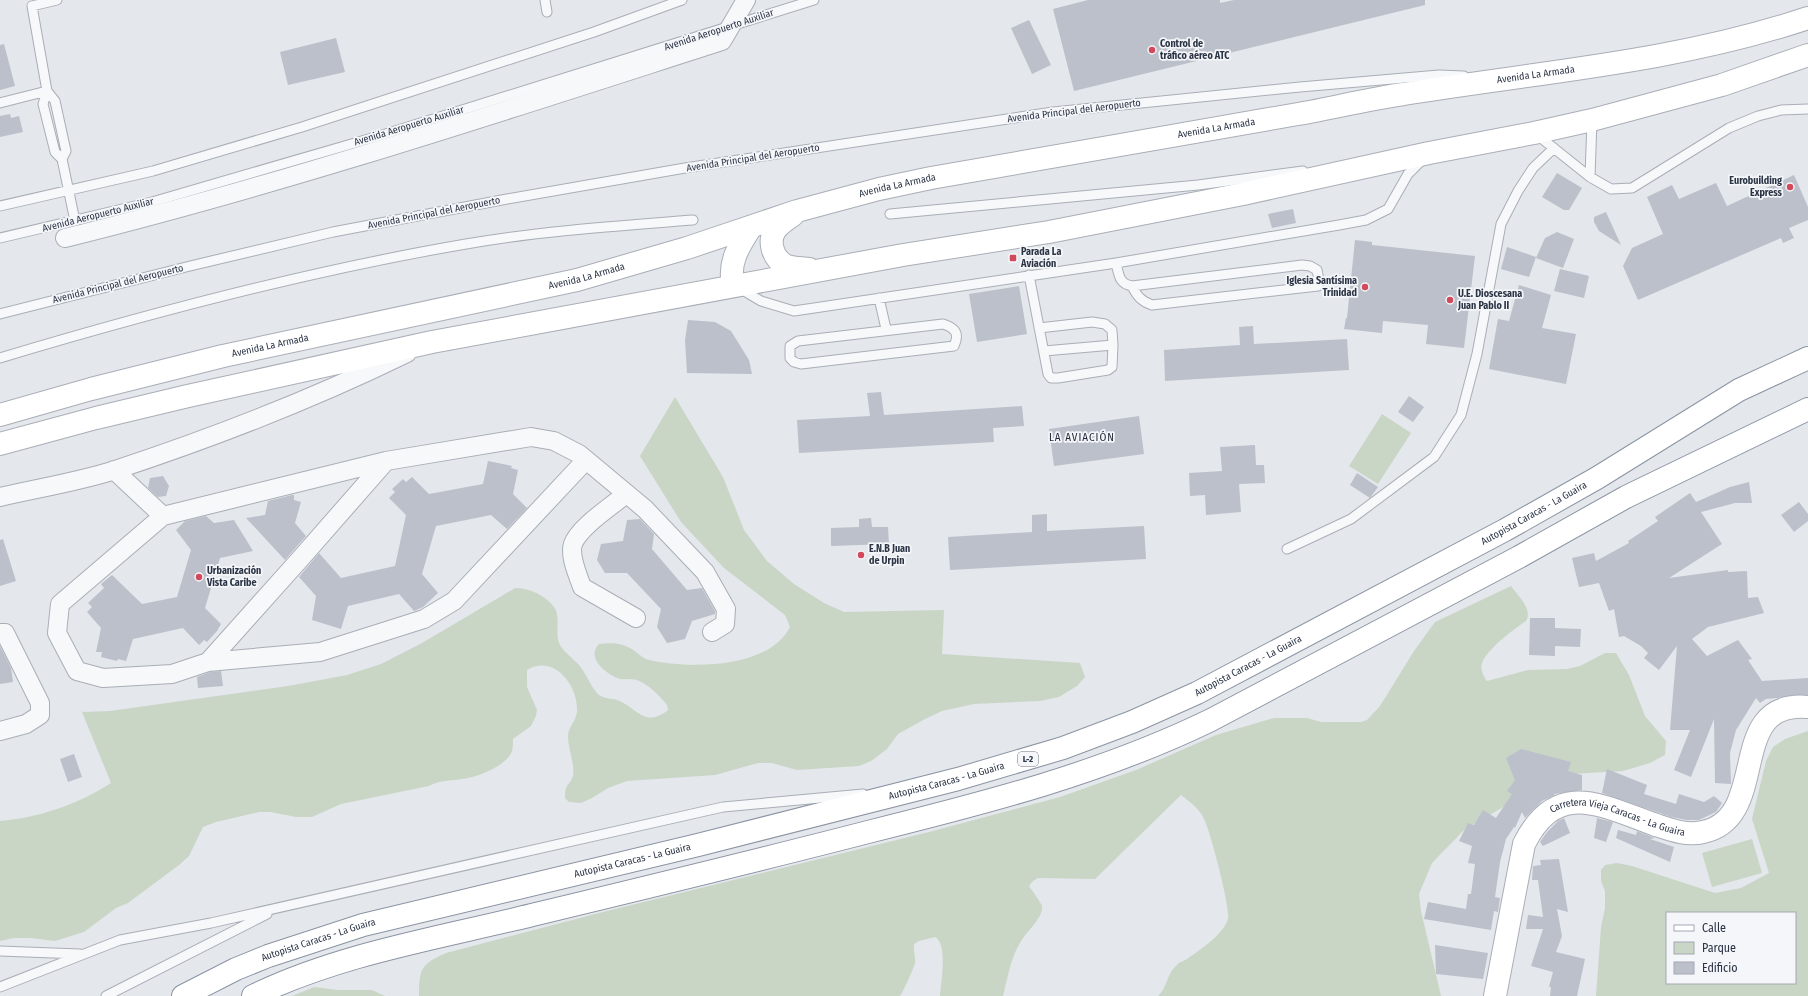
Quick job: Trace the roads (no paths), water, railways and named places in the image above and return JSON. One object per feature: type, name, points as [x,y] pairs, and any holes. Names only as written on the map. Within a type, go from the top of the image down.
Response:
[{"type":"main road","name":"Avenida La Armada","points":[[0,415],[91,389],[223,356],[577,280],[630,266],[797,212],[879,189],[931,178],[1300,114],[1400,94],[1636,61],[1694,50],[1808,18]]},
{"type":"main road","points":[[0,444],[180,397],[432,342],[817,270],[1049,232],[1243,194],[1428,153],[1534,133],[1592,120],[1722,85],[1808,55]]},
{"type":"main road","points":[[797,212],[777,229],[772,237],[774,253],[778,260],[786,266],[817,270]]},
{"type":"main road","points":[[734,285],[731,274],[732,263],[741,242],[751,227]]},
{"type":"main road","name":"Autopista Caracas - La Guaira","points":[[184,996],[230,972],[268,956],[362,924],[698,844],[924,788],[1063,748],[1132,722],[1184,700],[1505,530],[1598,478],[1739,390],[1808,358]]},
{"type":"main road","points":[[253,996],[280,984],[371,953],[698,875],[958,810],[1100,767],[1177,736],[1211,720],[1519,557],[1626,497],[1808,409]]},
{"type":"main road","name":"Carretera Vieja Caracas - La Guaira","points":[[1495,996],[1524,844],[1532,827],[1548,811],[1563,804],[1585,801],[1672,830],[1687,833],[1703,832],[1717,828],[1729,820],[1740,801],[1755,739],[1764,723],[1776,712],[1796,706],[1808,707]]},
{"type":"street","points":[[65,238],[241,192],[497,114],[722,41],[746,0]]},
{"type":"street","points":[[0,497],[114,470],[213,437],[294,404],[432,342]]},
{"type":"street","points":[[586,460],[454,601],[424,619],[320,652],[208,662],[172,674],[103,678],[77,671],[57,634],[60,604],[162,516],[386,461],[531,437],[554,441],[586,460],[645,509],[708,577],[726,609],[725,624],[712,632]]},
{"type":"street","points":[[208,662],[386,461]]},
{"type":"street","points":[[114,470],[162,516]]},
{"type":"street","points":[[626,494],[581,532],[573,544],[573,557],[582,587],[636,618]]},
{"type":"street","points":[[0,633],[5,633],[40,703],[40,715],[26,724],[0,731]]},
{"type":"lane","points":[[57,0],[31,3],[47,91],[55,101],[66,151],[62,160]]},
{"type":"lane","points":[[545,0],[548,12]]},
{"type":"lane","points":[[0,206],[153,172],[373,105],[682,0]]},
{"type":"lane","name":"Avenida Aeropuerto Auxiliar","points":[[0,238],[152,202],[378,136],[814,0]]},
{"type":"lane","name":"Avenida Principal del Aeropuerto","points":[[0,314],[179,268],[333,232],[507,199],[685,168],[1054,112],[1439,75],[1518,77]]},
{"type":"lane","points":[[0,103],[47,91]]},
{"type":"lane","points":[[47,91],[42,104],[55,152],[62,160],[75,221]]},
{"type":"lane","points":[[1534,133],[1590,178],[1611,189],[1632,188],[1729,128],[1758,116],[1781,110],[1807,112]]},
{"type":"lane","points":[[1590,178],[1592,120]]},
{"type":"lane","points":[[1287,549],[1351,519],[1434,457],[1461,415],[1477,354],[1501,224],[1518,191],[1533,168],[1554,148]]},
{"type":"lane","points":[[890,214],[1198,185],[1428,153]]},
{"type":"lane","points":[[734,285],[761,301],[794,311],[1116,263],[1366,220],[1388,209],[1408,174],[1428,153]]},
{"type":"lane","points":[[0,358],[164,311],[374,262],[467,244],[573,230],[693,220]]},
{"type":"lane","points":[[1116,263],[1121,282],[1125,285],[1132,286],[1302,265],[1310,266],[1316,270],[1319,280],[1318,286],[1152,305],[1144,302],[1138,297],[1132,286]]},
{"type":"lane","points":[[1029,275],[1039,328],[1044,351],[1048,374],[1051,378],[1108,370],[1112,367],[1114,363],[1112,330],[1105,324],[1092,322],[1039,328]]},
{"type":"lane","points":[[879,298],[886,329]]},
{"type":"lane","points":[[943,324],[952,327],[956,331],[957,339],[954,346],[801,364],[794,362],[790,358],[790,346],[798,341],[886,329],[943,324]]},
{"type":"lane","points":[[1044,351],[1114,345]]},
{"type":"lane","points":[[0,987],[120,940],[211,924],[723,807],[924,788]]},
{"type":"lane","points":[[106,996],[279,908]]},
{"type":"lane","points":[[0,951],[83,955]]},
{"type":"place","name":"Control de tráfico aéreo ATC","points":[[1152,50]]},
{"type":"place","name":"Eurobuilding Express","points":[[1790,187]]},
{"type":"place","name":"Parada La Aviación","points":[[1013,258]]},
{"type":"place","name":"Iglesia Santísima Trinidad","points":[[1365,287]]},
{"type":"place","name":"U.E. Dioscesana Juan Pablo II","points":[[1450,300]]},
{"type":"place","name":"E.N.B Juan de Urpin","points":[[861,555]]},
{"type":"place","name":"Urbanización Vista Caribe","points":[[199,577]]},
{"type":"district","name":"LA AVIACIÓN","points":[[1082,437]]}]
